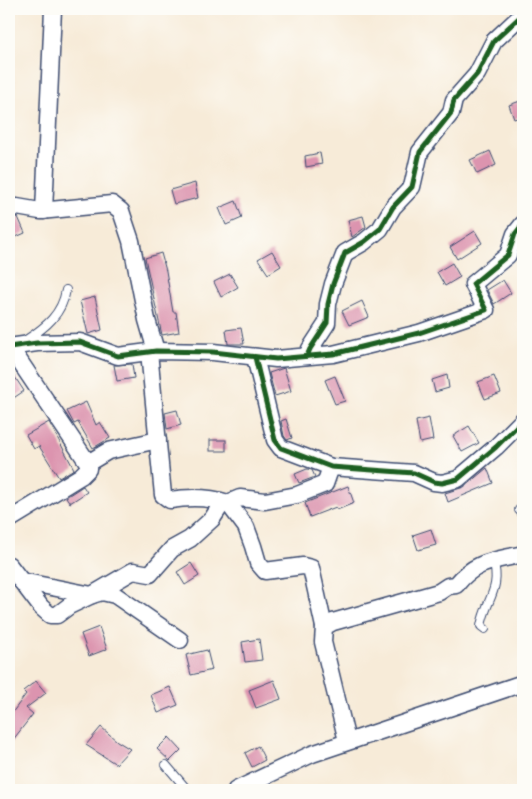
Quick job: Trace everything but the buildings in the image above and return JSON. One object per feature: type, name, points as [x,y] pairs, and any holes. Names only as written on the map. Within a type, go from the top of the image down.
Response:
[{"type":"street","points":[[44,211],[53,9]]},
{"type":"street","points":[[307,356],[327,323],[330,297],[345,253],[364,242],[380,229],[394,207],[412,187],[420,152],[451,113],[454,100],[477,74],[494,41],[523,14]]},
{"type":"street","points":[[9,208],[17,207],[44,211],[112,204],[121,211],[131,241],[153,352],[163,495],[170,500],[186,498],[211,499],[225,503],[246,527],[258,563],[266,571],[303,566],[311,568],[324,627],[323,642],[347,741]]},
{"type":"street","points":[[9,520],[81,476],[88,469],[88,462],[11,347],[80,342],[118,356],[153,352],[213,352],[276,359],[334,354],[420,333],[486,310],[473,284],[508,255],[515,234],[523,224]]},
{"type":"street","points":[[255,357],[275,440],[281,448],[331,468],[414,474],[442,483],[458,479],[496,448],[523,420]]},
{"type":"street","points":[[88,462],[108,451],[158,440]]},
{"type":"street","points":[[9,565],[41,607],[50,615],[57,616],[69,606],[133,571],[150,574],[172,549],[190,539],[212,519],[225,503],[240,498],[265,500],[297,494],[325,484],[331,468]]},
{"type":"street","points":[[324,627],[333,622],[440,592],[448,586],[456,585],[471,571],[493,560],[523,554]]},
{"type":"street","points":[[21,581],[92,595],[102,592],[115,595],[180,640]]},
{"type":"street","points":[[237,790],[312,754],[523,683]]},
{"type":"lane","points":[[11,347],[45,328],[65,299],[66,290]]},
{"type":"lane","points":[[485,629],[481,626],[484,612],[496,585],[493,560]]},
{"type":"lane","points":[[166,765],[184,786],[185,790]]},
{"type":"cycle path","points":[[307,356],[327,323],[328,304],[333,284],[345,253],[364,242],[380,229],[393,207],[412,187],[420,152],[451,113],[454,100],[477,74],[494,41],[523,14]]},
{"type":"cycle path","points":[[9,347],[37,343],[80,342],[118,356],[156,351],[213,352],[276,359],[333,354],[419,333],[486,310],[473,284],[508,255],[515,234],[523,224]]},
{"type":"cycle path","points":[[255,357],[275,440],[281,448],[331,467],[414,473],[434,482],[442,483],[458,479],[496,447],[523,420]]}]
